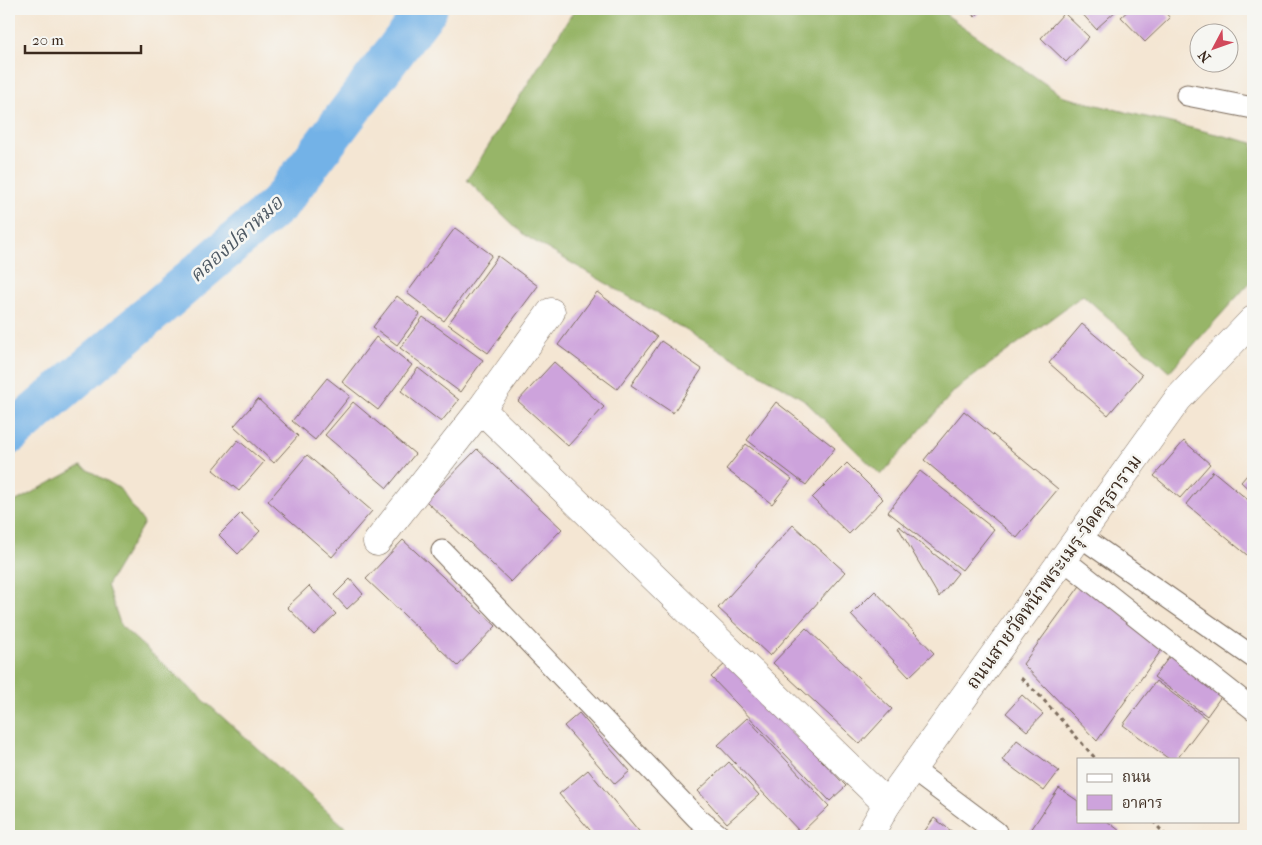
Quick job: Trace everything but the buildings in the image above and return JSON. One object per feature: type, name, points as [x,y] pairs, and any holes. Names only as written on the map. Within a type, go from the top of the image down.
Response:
[{"type":"street","points":[[377,542],[481,408],[552,312]]},
{"type":"street","name":"ถนนสายวัดหน้าพระเมรุ-วัดครุธาราม","points":[[869,836],[887,804],[1178,399],[1253,320]]},
{"type":"street","points":[[481,408],[887,804]]},
{"type":"lane","points":[[1187,95],[1253,108]]},
{"type":"lane","points":[[1080,536],[1253,657]]},
{"type":"lane","points":[[442,551],[697,818],[720,836]]},
{"type":"lane","points":[[1063,559],[1253,709]]},
{"type":"lane","points":[[912,769],[996,832]]},
{"type":"path","points":[[995,653],[1040,696],[1095,758]]},
{"type":"path","points":[[1154,822],[1166,836]]},
{"type":"green space","points":[[575,9],[938,9],[1064,97],[1253,143],[1253,279],[1169,372],[1083,295],[955,390],[881,475],[803,399],[524,235],[467,180]]},
{"type":"green space","points":[[81,466],[119,488],[144,523],[107,585],[121,626],[355,836],[9,836],[9,505]]},
{"type":"waterway","name":"คลองปลาหมอ","points":[[9,435],[279,204],[427,9]]}]
